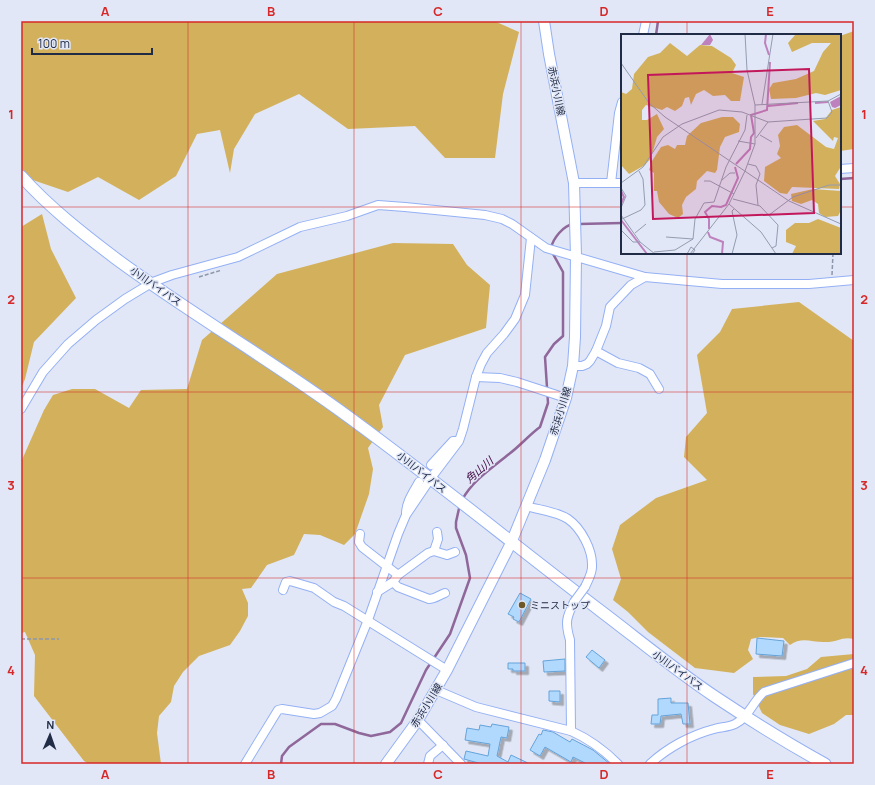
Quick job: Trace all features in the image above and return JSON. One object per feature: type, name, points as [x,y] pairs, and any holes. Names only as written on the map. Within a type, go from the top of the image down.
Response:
[{"type":"highway","name":"小川バイパス","points":[[21,176],[50,205],[85,235],[151,284],[330,403],[431,478],[511,543],[674,668],[788,744],[825,764]]},
{"type":"main road","name":"赤浜小川線","points":[[386,764],[418,720],[436,690],[443,668],[511,543],[545,460],[566,398],[573,366],[575,337],[576,256],[574,183],[544,21]]},
{"type":"street","points":[[643,34],[646,21]]},
{"type":"street","points":[[611,183],[621,106]]},
{"type":"street","points":[[841,169],[854,168]]},
{"type":"street","points":[[574,183],[621,183]]},
{"type":"street","points":[[21,409],[43,372],[68,344],[96,320],[125,299],[151,284],[172,275],[238,257],[300,227],[347,216],[378,206],[405,206],[485,215],[502,219],[512,224],[546,248],[645,277],[722,284],[808,284],[854,280]]},
{"type":"street","points":[[245,764],[278,710],[282,709],[314,714],[320,713],[332,706],[342,686],[368,620],[406,515],[431,478],[459,441],[476,377],[487,353],[515,319],[525,295],[531,238]]},
{"type":"street","points":[[573,366],[582,366],[587,364],[596,351],[606,326],[610,307],[631,285],[645,277]]},
{"type":"street","points":[[596,351],[618,363],[639,368],[650,374],[659,389]]},
{"type":"street","points":[[476,377],[500,378],[566,398]]},
{"type":"street","points":[[432,465],[453,441],[459,441]]},
{"type":"street","points":[[406,515],[406,507],[419,482]]},
{"type":"street","points":[[526,506],[561,515],[568,519],[581,533],[589,549],[592,560],[591,575],[585,587],[574,602],[567,620],[566,628],[570,640],[571,732]]},
{"type":"street","points":[[434,551],[438,539],[437,532]]},
{"type":"street","points":[[360,534],[359,542],[362,547],[387,567],[396,578],[398,587],[429,599],[433,599],[445,593]]},
{"type":"street","points":[[378,592],[419,559],[434,551],[447,554],[455,552]]},
{"type":"street","points":[[283,590],[286,582],[290,581],[314,588],[334,602],[368,620],[443,668]]},
{"type":"street","points":[[650,764],[663,753],[687,740],[714,729],[734,724],[751,710],[760,695],[764,692],[854,663]]},
{"type":"street","points":[[436,690],[476,707],[585,737],[618,764]]},
{"type":"street","points":[[418,720],[461,764]]},
{"type":"street","points":[[428,764],[430,756],[443,745]]},
{"type":"path","points":[[831,282],[833,254]]},
{"type":"path","points":[[194,278],[224,270]]},
{"type":"path","points":[[21,639],[59,639]]},
{"type":"shaded area","points":[[21,21],[494,21],[519,32],[503,94],[495,158],[445,158],[415,126],[348,129],[299,94],[255,114],[234,149],[230,173],[220,130],[197,134],[176,176],[139,200],[98,177],[68,192],[21,176]]},
{"type":"shaded area","points":[[854,31],[854,149],[841,151],[841,36]]},
{"type":"shaded area","points":[[42,214],[51,249],[76,298],[34,342],[21,389],[21,227]]},
{"type":"shaded area","points":[[393,243],[453,244],[467,265],[490,285],[486,328],[405,355],[379,405],[383,427],[368,448],[373,469],[369,494],[355,534],[344,545],[320,535],[304,534],[294,555],[267,565],[251,588],[242,589],[248,603],[248,616],[240,631],[230,645],[199,656],[183,672],[174,686],[171,702],[159,716],[157,733],[161,764],[89,764],[84,761],[34,696],[35,655],[25,632],[21,633],[21,462],[44,410],[53,395],[72,389],[95,389],[129,408],[141,390],[187,389],[202,340],[277,274]]},
{"type":"shaded area","points":[[799,302],[854,341],[854,639],[847,638],[826,642],[803,640],[794,642],[790,645],[783,638],[760,637],[751,639],[748,650],[753,659],[734,673],[695,668],[648,632],[628,612],[613,600],[621,579],[612,549],[620,525],[656,498],[707,480],[684,457],[686,437],[707,413],[697,355],[720,332],[732,309]]},
{"type":"shaded area","points":[[854,654],[854,715],[846,715],[834,724],[809,734],[780,725],[762,713],[753,694],[753,677],[786,676],[807,669],[821,657]]},
{"type":"building","points":[[520,593],[531,599],[519,622],[508,614]]},
{"type":"building","points":[[757,638],[784,641],[782,656],[756,654]]},
{"type":"building","points":[[592,650],[605,660],[599,668],[586,657]]},
{"type":"building","points":[[565,659],[565,671],[544,672],[543,661]]},
{"type":"building","points":[[508,663],[525,663],[525,671],[513,671],[513,669],[508,669]]},
{"type":"building","points":[[549,691],[560,691],[560,702],[549,701]]},
{"type":"building","points":[[671,698],[671,703],[688,703],[690,724],[683,724],[681,714],[661,716],[660,724],[651,724],[652,715],[658,715],[658,699]]},
{"type":"building","points":[[492,724],[509,727],[507,738],[501,737],[497,756],[508,762],[511,755],[530,764],[482,764],[464,759],[466,751],[488,756],[490,744],[465,740],[467,728],[479,730],[480,725],[491,727]]},
{"type":"building","points":[[543,730],[553,732],[570,742],[572,739],[593,750],[610,764],[587,764],[573,757],[571,762],[545,747],[540,756],[530,750]]},
{"type":"waterway","points":[[656,34],[658,21]]},
{"type":"waterway","points":[[841,179],[854,178]]},
{"type":"waterway","name":"角山川","points":[[579,224],[621,223]]},
{"type":"waterway","name":"角山川","points":[[551,248],[559,233],[566,227],[574,224]]},
{"type":"waterway","name":"角山川","points":[[462,500],[477,480],[540,427],[548,403],[545,357],[554,344],[563,336],[563,272],[552,252]]},
{"type":"waterway","name":"角山川","points":[[281,764],[282,756],[289,747],[321,724],[335,724],[371,736],[390,732],[401,723],[426,670],[450,634],[470,578],[466,555],[456,528],[460,504]]},
{"type":"place","name":"ミニストップ","points":[[522,605]]}]
